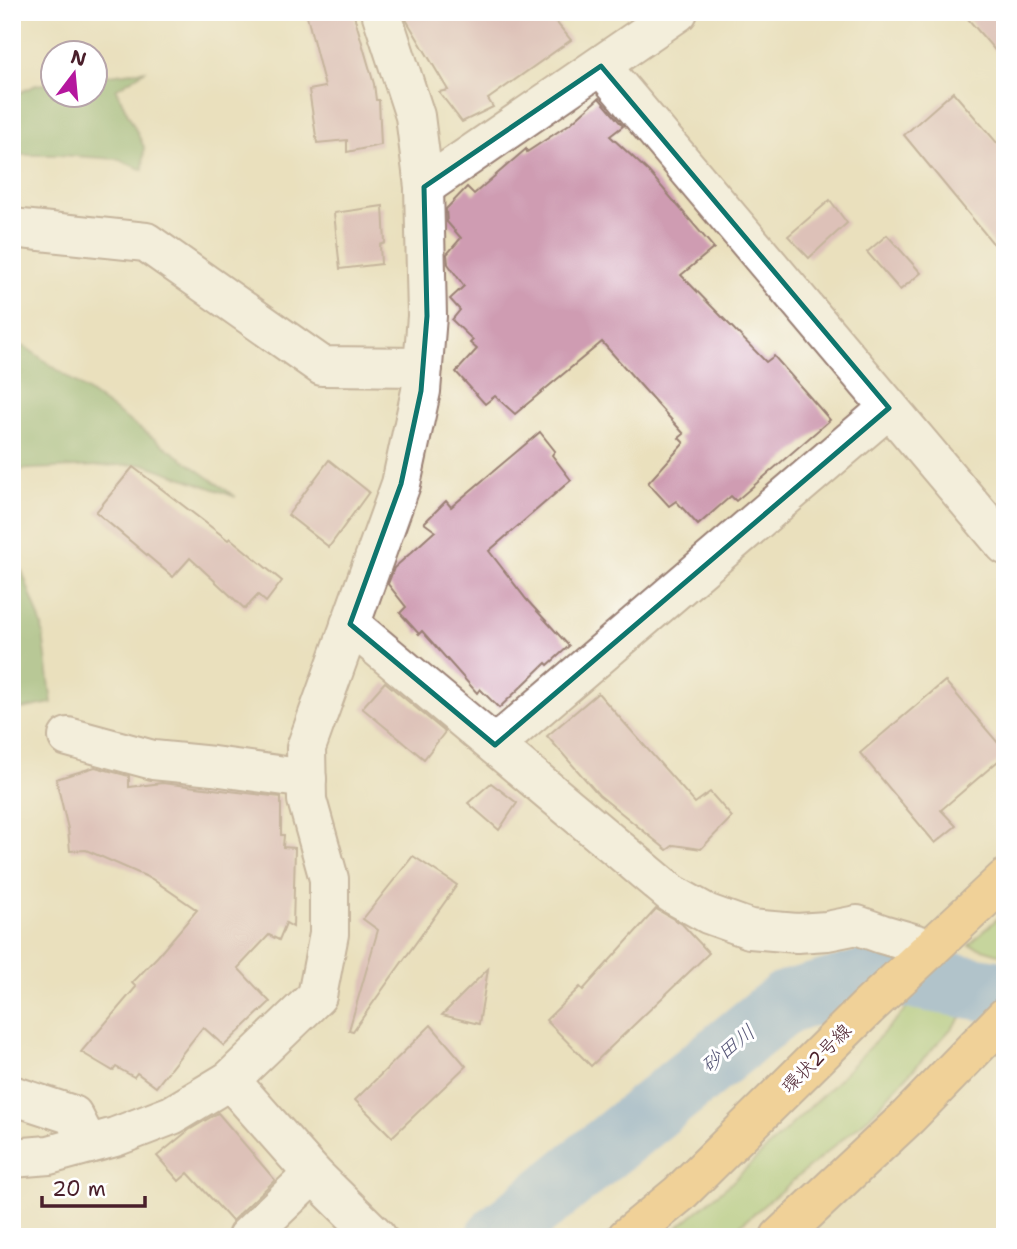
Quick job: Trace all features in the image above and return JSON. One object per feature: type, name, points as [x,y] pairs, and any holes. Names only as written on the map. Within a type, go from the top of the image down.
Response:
[{"type":"main road","name":"環状2号線","points":[[627,1237],[679,1194],[867,1008],[1005,879]]},
{"type":"main road","points":[[780,1237],[908,1117],[1003,1018]]},
{"type":"street","points":[[12,1158],[49,1155],[115,1137],[172,1115],[230,1080],[317,996],[328,934],[329,879],[307,800],[306,748],[401,484],[421,391],[427,316],[424,187],[415,116],[381,12]]},
{"type":"street","points":[[424,187],[678,12]]},
{"type":"street","points":[[601,66],[1005,545]]},
{"type":"street","points":[[12,228],[146,242],[322,366],[423,367]]},
{"type":"street","points":[[495,745],[889,408]]},
{"type":"street","points":[[350,624],[672,894],[708,914],[750,929],[797,933],[857,925],[930,948]]},
{"type":"street","points":[[68,737],[153,760],[306,779]]},
{"type":"street","points":[[230,1080],[313,1174],[377,1237]]},
{"type":"street","points":[[12,1095],[73,1115],[88,1144]]},
{"type":"street","points":[[247,1237],[313,1174]]},
{"type":"highlighted area","points":[[601,66],[889,408],[495,745],[350,624],[401,484],[421,391],[427,316],[424,187]]},
{"type":"green space","points":[[146,70],[116,89],[144,147],[143,170],[117,159],[12,155],[12,96],[38,85],[38,108],[108,108],[108,75]]},
{"type":"green space","points":[[12,341],[27,348],[236,497],[144,464],[12,470]]},
{"type":"green space","points":[[12,543],[42,626],[52,703],[12,711]]},
{"type":"green space","points":[[1005,911],[1005,956],[969,945]]},
{"type":"green space","points":[[911,1004],[962,1017],[870,1116],[726,1237],[666,1237],[731,1183],[832,1086]]},
{"type":"building","points":[[306,12],[353,12],[374,84],[376,100],[379,100],[381,145],[347,152],[347,140],[317,143],[309,90],[325,87]]},
{"type":"building","points":[[404,12],[548,12],[571,40],[488,99],[493,107],[462,122],[439,92],[448,90]]},
{"type":"building","points":[[962,12],[1005,12],[1005,62]]},
{"type":"building","points":[[953,92],[1005,152],[1005,258],[904,135]]},
{"type":"building","points":[[599,98],[623,126],[610,136],[649,172],[714,248],[681,275],[766,362],[774,356],[830,420],[736,501],[731,496],[698,525],[676,501],[669,506],[648,483],[684,443],[679,438],[684,434],[602,342],[515,414],[495,396],[485,404],[456,372],[477,349],[470,343],[473,340],[452,320],[460,310],[450,299],[464,286],[448,264],[447,254],[461,238],[447,222],[446,209],[467,187],[474,194],[526,149],[527,152],[571,123]]},
{"type":"building","points":[[830,200],[847,223],[809,258],[788,236]]},
{"type":"building","points":[[383,206],[385,243],[380,245],[381,264],[340,269],[334,213]]},
{"type":"building","points":[[887,235],[921,273],[900,290],[867,252]]},
{"type":"building","points":[[540,432],[555,451],[552,455],[571,480],[489,551],[526,599],[569,646],[548,665],[546,663],[499,708],[480,689],[477,693],[422,631],[419,634],[400,613],[406,607],[388,584],[394,568],[435,531],[424,523],[446,501],[451,507]]},
{"type":"building","points":[[329,460],[369,492],[329,547],[288,515]]},
{"type":"building","points":[[133,467],[228,540],[230,538],[282,581],[266,602],[258,595],[245,609],[190,558],[173,577],[96,512]]},
{"type":"building","points":[[945,681],[1005,751],[1005,755],[941,810],[956,826],[935,843],[860,753]]},
{"type":"building","points":[[385,682],[445,732],[424,759],[362,708]]},
{"type":"building","points":[[598,693],[695,803],[710,792],[732,817],[701,849],[674,845],[667,850],[599,795],[547,736]]},
{"type":"building","points":[[95,767],[129,776],[129,787],[162,783],[281,797],[283,847],[295,848],[293,927],[286,923],[279,940],[269,935],[238,968],[270,1002],[224,1046],[203,1027],[156,1087],[137,1073],[134,1077],[116,1067],[113,1071],[81,1052],[136,987],[132,983],[197,910],[152,879],[86,850],[70,851],[68,829],[56,779]]},
{"type":"building","points":[[491,783],[517,803],[499,830],[468,803]]},
{"type":"building","points":[[413,856],[457,885],[353,1031],[349,1030],[378,930],[363,919]]},
{"type":"building","points":[[656,909],[682,924],[709,953],[591,1066],[546,1020],[580,987],[583,990]]},
{"type":"building","points":[[488,969],[479,1024],[442,1015]]},
{"type":"building","points":[[431,1025],[466,1066],[392,1137],[355,1100]]},
{"type":"building","points":[[218,1113],[275,1180],[232,1221],[188,1173],[179,1181],[157,1156],[189,1130]]},
{"type":"waterway","name":"砂田川","points":[[497,1237],[786,1002],[890,974],[1005,993]]}]
